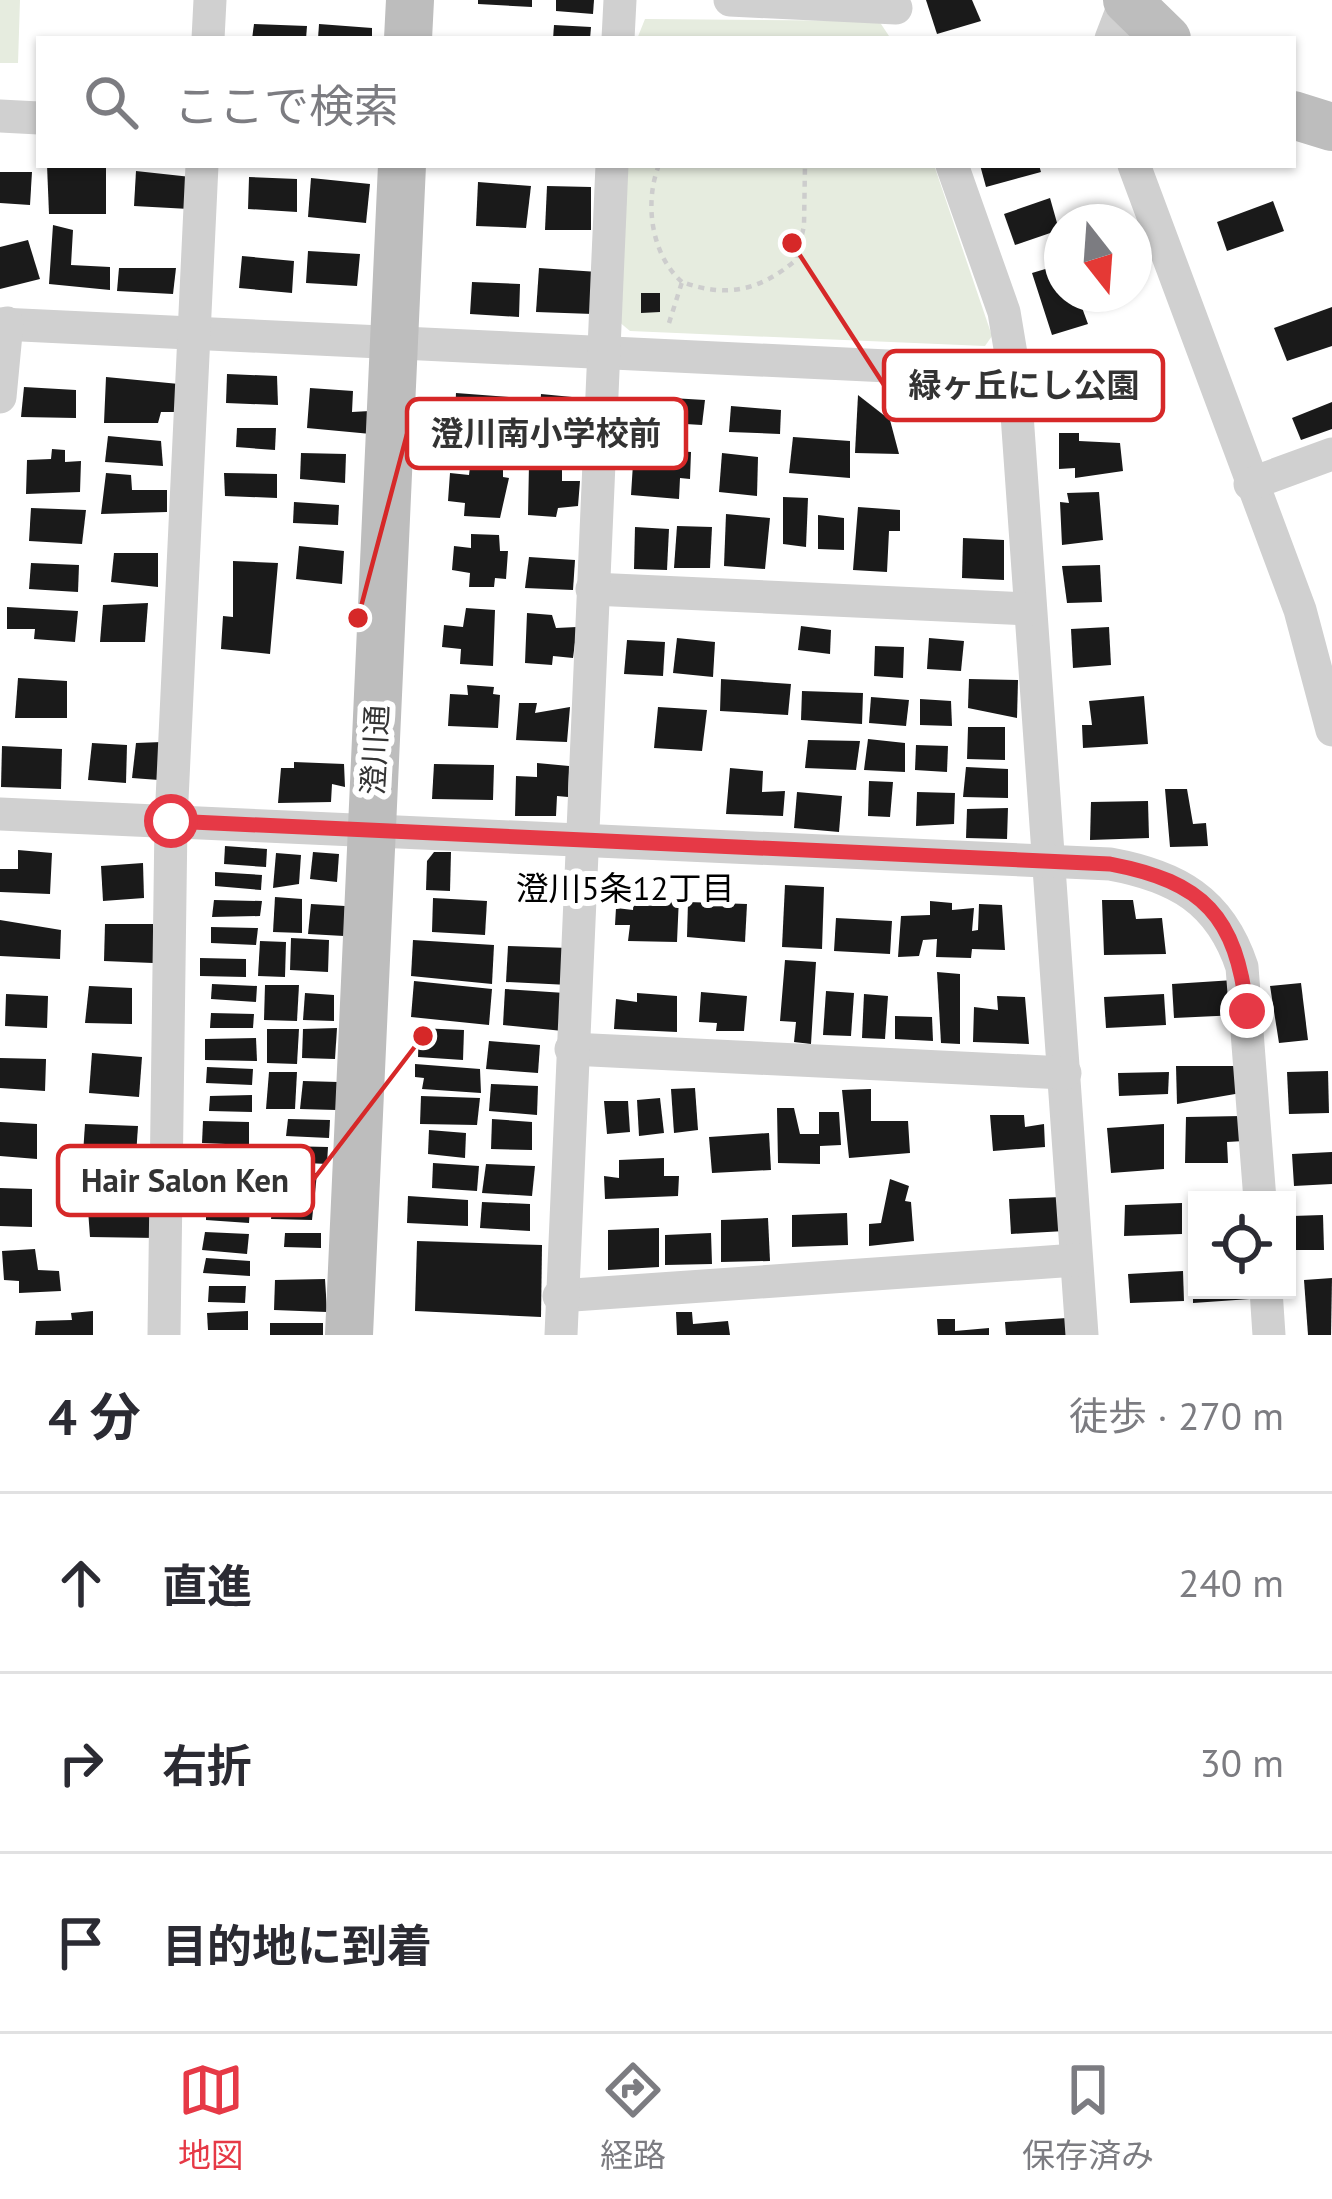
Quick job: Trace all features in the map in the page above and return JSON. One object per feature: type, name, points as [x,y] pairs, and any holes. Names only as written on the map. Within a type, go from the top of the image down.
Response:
[{"type":"street","points":[[208,36],[210,0]]},
{"type":"street","points":[[408,36],[410,0]]},
{"type":"street","points":[[618,36],[620,0]]},
{"type":"street","points":[[730,0],[898,16]]},
{"type":"street","points":[[1113,36],[1127,0],[1164,36]]},
{"type":"street","points":[[0,116],[36,118]]},
{"type":"street","points":[[1296,116],[1332,127]]},
{"type":"street","points":[[164,1335],[171,821],[202,168]]},
{"type":"street","name":"澄川通","points":[[349,1335],[402,168]]},
{"type":"street","points":[[561,1335],[559,1296],[612,168]]},
{"type":"street","points":[[953,168],[1004,312],[1014,372],[1082,1335]]},
{"type":"street","points":[[1135,168],[1250,484],[1316,607],[1332,730]]},
{"type":"street","points":[[0,397],[3,324],[1014,372]]},
{"type":"street","points":[[1250,484],[1332,454]]},
{"type":"street","points":[[592,589],[1030,609]]},
{"type":"street","points":[[0,814],[1110,864],[1159,873],[1202,897],[1232,934],[1247,1011],[1259,1191]]},
{"type":"street","points":[[571,1049],[1065,1073]]},
{"type":"street","points":[[559,1296],[1076,1261]]},
{"type":"street","points":[[1267,1299],[1269,1335]]},
{"type":"path","points":[[658,168],[652,182],[659,255],[682,282],[728,293],[750,289],[796,260],[804,226],[805,168]]},
{"type":"path","points":[[667,333],[682,282]]},
{"type":"shaded area","points":[[0,0],[20,0],[18,63],[0,63]]},
{"type":"shaded area","points":[[645,19],[879,21],[889,36],[638,36]]},
{"type":"shaded area","points":[[628,168],[935,168],[992,336],[985,346],[630,331],[618,321]]},
{"type":"building","points":[[478,0],[532,0],[532,7],[478,4]]},
{"type":"building","points":[[556,0],[594,0],[593,14],[556,11]]},
{"type":"building","points":[[926,0],[972,0],[981,21],[937,34]]},
{"type":"building","points":[[254,24],[307,26],[306,36],[252,36]]},
{"type":"building","points":[[319,24],[372,28],[372,36],[318,36]]},
{"type":"building","points":[[554,25],[591,27],[590,36],[553,36]]},
{"type":"building","points":[[47,168],[106,168],[106,214],[49,214]]},
{"type":"building","points":[[981,168],[1040,168],[1041,172],[986,187]]},
{"type":"building","points":[[136,171],[191,177],[189,209],[134,206]]},
{"type":"building","points":[[0,172],[32,172],[30,205],[0,203]]},
{"type":"building","points":[[249,177],[297,179],[297,212],[248,209]]},
{"type":"building","points":[[311,178],[370,184],[366,223],[308,217]]},
{"type":"building","points":[[478,182],[531,186],[526,228],[476,226]]},
{"type":"building","points":[[547,186],[591,187],[591,230],[545,230]]},
{"type":"building","points":[[1050,198],[1052,204],[1044,204],[1044,235],[1015,245],[1004,214]]},
{"type":"building","points":[[1273,201],[1284,231],[1227,251],[1217,222]]},
{"type":"building","points":[[53,225],[73,230],[71,265],[110,267],[110,290],[49,284]]},
{"type":"building","points":[[28,240],[40,279],[0,289],[0,247]]},
{"type":"building","points":[[308,251],[360,254],[357,286],[306,283]]},
{"type":"building","points":[[242,256],[294,261],[292,293],[239,288]]},
{"type":"building","points":[[119,268],[176,268],[173,294],[117,291]]},
{"type":"building","points":[[539,268],[598,272],[593,314],[536,312]]},
{"type":"building","points":[[1044,269],[1044,310],[1032,273]]},
{"type":"building","points":[[472,282],[520,284],[519,317],[470,314]]},
{"type":"building","points":[[641,293],[660,293],[660,312],[641,313]]},
{"type":"building","points":[[1332,307],[1332,346],[1287,361],[1274,328]]},
{"type":"building","points":[[1045,312],[1084,312],[1088,324],[1052,335]]},
{"type":"building","points":[[227,374],[277,376],[278,405],[226,403]]},
{"type":"building","points":[[106,377],[179,384],[181,412],[161,412],[158,423],[104,423]]},
{"type":"building","points":[[24,387],[76,390],[76,418],[21,417]]},
{"type":"building","points":[[310,388],[353,391],[352,412],[370,411],[371,434],[307,428]]},
{"type":"building","points":[[456,393],[509,397],[507,438],[454,433]]},
{"type":"building","points":[[541,394],[572,397],[573,410],[586,410],[585,443],[538,440]]},
{"type":"building","points":[[858,395],[890,420],[899,454],[855,453]]},
{"type":"building","points":[[655,397],[705,400],[702,425],[652,422]]},
{"type":"building","points":[[1332,402],[1332,429],[1301,440],[1292,418]]},
{"type":"building","points":[[731,406],[781,410],[780,434],[729,432]]},
{"type":"building","points":[[237,428],[276,428],[275,450],[236,447]]},
{"type":"building","points":[[1059,433],[1079,433],[1079,441],[1120,443],[1123,471],[1075,478],[1075,468],[1059,469]]},
{"type":"building","points":[[108,436],[161,441],[163,466],[105,462]]},
{"type":"building","points":[[793,437],[850,441],[850,478],[789,473]]},
{"type":"building","points":[[634,448],[691,452],[690,479],[680,478],[679,499],[631,495]]},
{"type":"building","points":[[52,449],[65,450],[65,462],[81,461],[80,492],[26,494],[27,460],[51,459]]},
{"type":"building","points":[[301,453],[346,454],[345,483],[300,479]]},
{"type":"building","points":[[722,453],[758,457],[757,496],[719,492]]},
{"type":"building","points":[[471,458],[503,461],[503,477],[509,478],[500,518],[464,516],[465,503],[448,501],[450,473],[469,475]]},
{"type":"building","points":[[529,464],[562,466],[562,481],[580,481],[578,506],[558,508],[556,517],[528,515]]},
{"type":"building","points":[[106,473],[131,475],[132,490],[167,490],[167,512],[101,514]]},
{"type":"building","points":[[224,473],[277,474],[277,498],[225,496]]},
{"type":"building","points":[[1099,492],[1103,540],[1062,545],[1060,502],[1069,503],[1067,493]]},
{"type":"building","points":[[783,497],[808,498],[806,547],[783,544]]},
{"type":"building","points":[[294,502],[339,505],[338,525],[293,523]]},
{"type":"building","points":[[858,507],[900,510],[900,531],[889,531],[887,572],[853,570]]},
{"type":"building","points":[[31,508],[86,510],[82,544],[29,541]]},
{"type":"building","points":[[726,514],[770,518],[765,569],[724,566]]},
{"type":"building","points":[[818,515],[844,518],[844,550],[818,549]]},
{"type":"building","points":[[677,526],[712,527],[710,568],[674,568]]},
{"type":"building","points":[[635,527],[669,529],[667,570],[634,569]]},
{"type":"building","points":[[471,534],[499,535],[500,551],[508,551],[506,579],[495,578],[494,587],[469,587],[470,573],[452,570],[454,546],[471,548]]},
{"type":"building","points":[[963,538],[1004,540],[1004,580],[962,578]]},
{"type":"building","points":[[299,546],[344,551],[342,584],[296,579]]},
{"type":"building","points":[[114,553],[158,553],[158,587],[111,582]]},
{"type":"building","points":[[529,557],[575,560],[573,590],[525,588]]},
{"type":"building","points":[[233,561],[278,563],[270,654],[221,649],[223,616],[233,617]]},
{"type":"building","points":[[31,563],[79,565],[78,592],[29,589]]},
{"type":"building","points":[[1100,565],[1102,602],[1067,603],[1062,566]]},
{"type":"building","points":[[148,603],[145,642],[100,642],[103,605]]},
{"type":"building","points":[[7,607],[78,611],[75,642],[34,639],[35,629],[7,629]]},
{"type":"building","points":[[466,608],[495,610],[493,666],[460,664],[461,649],[442,647],[444,625],[463,627]]},
{"type":"building","points":[[527,613],[552,615],[556,628],[577,627],[573,658],[553,656],[552,665],[525,663]]},
{"type":"building","points":[[801,626],[831,630],[830,654],[798,650]]},
{"type":"building","points":[[1109,627],[1111,665],[1073,668],[1071,629]]},
{"type":"building","points":[[677,638],[715,642],[713,677],[673,673]]},
{"type":"building","points":[[929,638],[964,641],[961,671],[927,669]]},
{"type":"building","points":[[627,640],[665,642],[663,676],[624,674]]},
{"type":"building","points":[[875,646],[904,647],[903,678],[874,676]]},
{"type":"building","points":[[18,678],[67,681],[67,718],[15,718]]},
{"type":"building","points":[[721,679],[791,684],[788,715],[720,711]]},
{"type":"building","points":[[969,679],[1018,680],[1017,718],[968,708]]},
{"type":"building","points":[[467,685],[494,687],[493,694],[500,695],[498,728],[448,726],[450,694],[468,695]]},
{"type":"building","points":[[802,691],[863,693],[862,724],[801,720]]},
{"type":"building","points":[[1144,696],[1148,744],[1083,748],[1082,725],[1092,725],[1089,701]]},
{"type":"building","points":[[871,697],[909,700],[906,726],[869,723]]},
{"type":"building","points":[[920,699],[951,701],[952,726],[920,725]]},
{"type":"building","points":[[519,703],[537,703],[535,713],[570,707],[567,742],[516,740]]},
{"type":"building","points":[[658,707],[707,710],[702,751],[654,748]]},
{"type":"building","points":[[968,727],[1005,727],[1005,760],[967,759]]},
{"type":"building","points":[[868,739],[905,743],[905,772],[864,770]]},
{"type":"building","points":[[808,740],[860,741],[856,770],[805,768]]},
{"type":"building","points":[[162,742],[159,780],[132,778],[136,743]]},
{"type":"building","points":[[92,743],[127,745],[126,783],[88,780]]},
{"type":"building","points":[[916,745],[948,746],[947,772],[915,770]]},
{"type":"building","points":[[2,746],[62,749],[61,789],[1,787]]},
{"type":"building","points":[[294,762],[344,764],[345,787],[332,784],[331,802],[278,803],[281,768],[294,768]]},
{"type":"building","points":[[537,763],[569,766],[568,797],[557,796],[556,816],[515,816],[516,776],[537,777]]},
{"type":"building","points":[[434,764],[494,765],[493,800],[432,799]]},
{"type":"building","points":[[966,767],[1008,769],[1008,798],[963,797]]},
{"type":"building","points":[[730,768],[763,771],[762,792],[785,791],[783,816],[726,814]]},
{"type":"building","points":[[869,781],[893,782],[890,817],[868,816]]},
{"type":"building","points":[[1165,789],[1187,789],[1193,824],[1206,823],[1208,846],[1170,847]]},
{"type":"building","points":[[797,792],[842,796],[839,832],[794,828]]},
{"type":"building","points":[[917,792],[955,793],[954,824],[916,826]]},
{"type":"building","points":[[1148,801],[1149,838],[1090,840],[1091,802]]},
{"type":"building","points":[[1008,808],[1007,839],[966,838],[967,809]]},
{"type":"building","points":[[225,846],[267,849],[266,867],[224,864]]},
{"type":"building","points":[[18,850],[52,853],[50,894],[0,892],[0,869],[18,869]]},
{"type":"building","points":[[313,852],[339,854],[337,882],[310,879]]},
{"type":"building","points":[[434,852],[451,852],[450,891],[426,890],[427,861]]},
{"type":"building","points":[[276,853],[301,855],[299,884],[273,888]]},
{"type":"building","points":[[143,863],[144,898],[103,901],[101,866]]},
{"type":"building","points":[[215,872],[262,875],[261,890],[215,886]]},
{"type":"building","points":[[785,885],[824,887],[822,949],[782,947]]},
{"type":"building","points":[[634,896],[679,897],[677,942],[628,941],[630,925],[615,925],[616,908],[633,910]]},
{"type":"building","points":[[275,897],[302,899],[302,933],[273,932]]},
{"type":"building","points":[[433,898],[487,901],[485,935],[432,932]]},
{"type":"building","points":[[214,900],[262,901],[260,916],[212,917]]},
{"type":"building","points":[[1102,900],[1133,900],[1136,919],[1162,918],[1166,954],[1104,955]]},
{"type":"building","points":[[930,901],[952,903],[952,910],[974,908],[972,931],[978,930],[979,904],[1002,905],[1005,950],[972,949],[971,958],[936,957],[937,939],[923,940],[919,956],[898,957],[901,916],[930,915]]},
{"type":"building","points":[[688,902],[747,904],[745,942],[687,937]]},
{"type":"building","points":[[311,904],[345,906],[344,936],[308,934]]},
{"type":"building","points":[[836,918],[892,921],[890,954],[834,951]]},
{"type":"building","points":[[0,920],[61,930],[60,959],[0,956]]},
{"type":"building","points":[[105,924],[153,924],[153,963],[104,961]]},
{"type":"building","points":[[211,927],[258,928],[256,945],[211,943]]},
{"type":"building","points":[[291,938],[329,940],[328,972],[290,970]]},
{"type":"building","points":[[413,940],[494,945],[492,984],[411,976]]},
{"type":"building","points":[[260,941],[286,942],[285,977],[258,976]]},
{"type":"building","points":[[508,946],[569,948],[569,985],[506,982]]},
{"type":"building","points":[[200,958],[246,959],[246,977],[200,976]]},
{"type":"building","points":[[785,960],[816,962],[811,1044],[794,1042],[796,1022],[780,1021]]},
{"type":"building","points":[[937,972],[960,974],[960,1044],[941,1043]]},
{"type":"building","points":[[1234,980],[1238,1015],[1174,1018],[1172,984]]},
{"type":"building","points":[[414,981],[492,989],[489,1025],[411,1017]]},
{"type":"building","points":[[1301,983],[1308,1040],[1279,1043],[1270,986]]},
{"type":"building","points":[[212,984],[257,986],[256,1002],[211,999]]},
{"type":"building","points":[[265,985],[299,985],[297,1021],[264,1020]]},
{"type":"building","points":[[89,986],[132,988],[132,1024],[85,1023]]},
{"type":"building","points":[[505,989],[565,993],[563,1031],[503,1025]]},
{"type":"building","points":[[826,991],[854,993],[851,1036],[823,1035]]},
{"type":"building","points":[[701,992],[747,996],[744,1031],[716,1031],[717,1023],[699,1022]]},
{"type":"building","points":[[305,993],[334,995],[334,1021],[303,1020]]},
{"type":"building","points":[[637,993],[677,996],[677,1032],[614,1029],[616,999],[637,1002]]},
{"type":"building","points":[[6,994],[48,996],[47,1028],[5,1026]]},
{"type":"building","points":[[864,994],[888,996],[885,1039],[862,1038]]},
{"type":"building","points":[[1164,994],[1166,1025],[1106,1028],[1104,997]]},
{"type":"building","points":[[997,996],[1025,997],[1029,1044],[973,1042],[974,1007],[998,1010]]},
{"type":"building","points":[[211,1013],[254,1014],[253,1028],[210,1028]]},
{"type":"building","points":[[895,1016],[932,1017],[933,1041],[895,1039]]},
{"type":"building","points":[[337,1028],[335,1059],[302,1058],[303,1029]]},
{"type":"building","points":[[419,1028],[464,1030],[463,1060],[418,1057]]},
{"type":"building","points":[[267,1029],[299,1029],[297,1064],[267,1063]]},
{"type":"building","points":[[256,1038],[257,1061],[205,1060],[205,1039]]},
{"type":"building","points":[[489,1041],[540,1045],[538,1073],[486,1069]]},
{"type":"building","points":[[92,1053],[142,1057],[139,1097],[89,1093]]},
{"type":"building","points":[[0,1058],[46,1059],[45,1091],[0,1088]]},
{"type":"building","points":[[415,1064],[480,1069],[481,1093],[422,1089],[424,1078],[415,1077]]},
{"type":"building","points":[[1176,1066],[1239,1066],[1241,1093],[1177,1104]]},
{"type":"building","points":[[207,1067],[253,1069],[252,1085],[206,1083]]},
{"type":"building","points":[[1328,1071],[1329,1113],[1289,1114],[1287,1072]]},
{"type":"building","points":[[269,1072],[297,1072],[295,1109],[266,1109]]},
{"type":"building","points":[[1169,1072],[1168,1094],[1119,1096],[1118,1073]]},
{"type":"building","points":[[303,1081],[338,1082],[336,1110],[300,1109]]},
{"type":"building","points":[[491,1084],[538,1086],[537,1115],[489,1111]]},
{"type":"building","points":[[695,1088],[698,1130],[674,1133],[671,1089]]},
{"type":"building","points":[[871,1089],[871,1121],[908,1121],[910,1153],[849,1158],[842,1090]]},
{"type":"building","points":[[252,1095],[252,1112],[209,1111],[210,1096]]},
{"type":"building","points":[[421,1096],[480,1098],[477,1125],[420,1124]]},
{"type":"building","points":[[660,1098],[664,1133],[639,1136],[637,1100]]},
{"type":"building","points":[[604,1101],[628,1101],[630,1132],[607,1134]]},
{"type":"building","points":[[777,1108],[794,1108],[800,1134],[819,1134],[819,1112],[839,1112],[841,1145],[820,1146],[820,1164],[778,1163]]},
{"type":"building","points":[[990,1115],[1024,1115],[1025,1127],[1044,1124],[1045,1147],[993,1151]]},
{"type":"building","points":[[1242,1116],[1244,1141],[1227,1142],[1228,1163],[1185,1163],[1186,1117]]},
{"type":"building","points":[[288,1119],[330,1120],[329,1138],[286,1136]]},
{"type":"building","points":[[492,1119],[532,1122],[532,1150],[491,1149]]},
{"type":"building","points":[[203,1121],[249,1122],[249,1145],[202,1143]]},
{"type":"building","points":[[0,1122],[37,1124],[37,1159],[0,1156]]},
{"type":"building","points":[[85,1124],[138,1126],[136,1156],[83,1154]]},
{"type":"building","points":[[1164,1124],[1164,1169],[1111,1173],[1107,1128]]},
{"type":"building","points":[[429,1130],[466,1133],[465,1158],[428,1154]]},
{"type":"building","points":[[769,1133],[771,1170],[712,1173],[709,1137]]},
{"type":"building","points":[[285,1146],[328,1147],[327,1164],[285,1162]]},
{"type":"building","points":[[1332,1152],[1332,1184],[1294,1186],[1292,1154]]},
{"type":"building","points":[[664,1158],[664,1176],[679,1176],[678,1196],[605,1199],[604,1176],[619,1178],[619,1160]]},
{"type":"building","points":[[433,1163],[479,1166],[477,1191],[432,1188]]},
{"type":"building","points":[[486,1164],[535,1166],[532,1196],[482,1193]]},
{"type":"building","points":[[283,1172],[317,1173],[315,1193],[281,1192]]},
{"type":"building","points":[[890,1179],[909,1186],[905,1201],[911,1202],[914,1241],[869,1246],[869,1224],[881,1223]]},
{"type":"building","points":[[0,1188],[32,1189],[32,1227],[0,1226]]},
{"type":"building","points":[[87,1196],[144,1197],[143,1213],[158,1213],[157,1238],[90,1237]]},
{"type":"building","points":[[408,1196],[468,1200],[468,1226],[407,1223]]},
{"type":"building","points":[[1062,1197],[1065,1231],[1011,1234],[1009,1199]]},
{"type":"building","points":[[273,1199],[314,1201],[312,1220],[271,1219]]},
{"type":"building","points":[[482,1202],[530,1204],[530,1231],[480,1228]]},
{"type":"building","points":[[1182,1203],[1182,1234],[1124,1236],[1125,1205]]},
{"type":"building","points":[[206,1204],[250,1206],[249,1223],[206,1220]]},
{"type":"building","points":[[847,1213],[848,1245],[792,1247],[792,1215]]},
{"type":"building","points":[[1323,1215],[1324,1250],[1296,1250],[1296,1216]]},
{"type":"building","points":[[768,1218],[770,1261],[721,1262],[721,1220]]},
{"type":"building","points":[[659,1228],[659,1267],[608,1270],[608,1230]]},
{"type":"building","points":[[205,1232],[249,1234],[247,1254],[202,1250]]},
{"type":"building","points":[[285,1233],[321,1233],[321,1248],[284,1247]]},
{"type":"building","points":[[711,1233],[712,1264],[665,1265],[665,1235]]},
{"type":"building","points":[[417,1241],[542,1245],[541,1317],[415,1311]]},
{"type":"building","points":[[35,1249],[38,1270],[59,1271],[61,1291],[19,1293],[19,1281],[4,1280],[2,1251]]},
{"type":"building","points":[[206,1258],[250,1261],[250,1276],[203,1273]]},
{"type":"building","points":[[1183,1271],[1184,1301],[1130,1303],[1128,1274]]},
{"type":"building","points":[[1332,1278],[1331,1335],[1308,1335],[1304,1280]]},
{"type":"building","points":[[325,1279],[327,1312],[274,1310],[275,1280]]},
{"type":"building","points":[[209,1286],[246,1286],[245,1303],[208,1302]]},
{"type":"building","points":[[1193,1299],[1250,1299],[1193,1303]]},
{"type":"building","points":[[93,1311],[93,1335],[35,1335],[36,1321],[72,1320],[71,1313]]},
{"type":"building","points":[[248,1311],[248,1330],[208,1330],[207,1313]]},
{"type":"building","points":[[676,1312],[692,1312],[693,1324],[728,1321],[730,1335],[677,1335]]},
{"type":"building","points":[[1067,1318],[1067,1335],[1006,1335],[1005,1322]]},
{"type":"building","points":[[937,1319],[955,1319],[955,1331],[989,1328],[989,1335],[938,1335]]},
{"type":"building","points":[[270,1323],[323,1323],[323,1335],[270,1335]]},
{"type":"place","name":"緑ヶ丘にし公園","points":[[792,243]]},
{"type":"place","name":"澄川南小学校前","points":[[358,618]]},
{"type":"place","name":"Hair Salon Ken","points":[[423,1036]]},
{"type":"district","name":"澄川5条12丁目","points":[[625,887]]},
{"type":"route","points":[[171,821],[1110,864],[1159,873],[1202,897],[1232,934],[1247,1011]]}]
